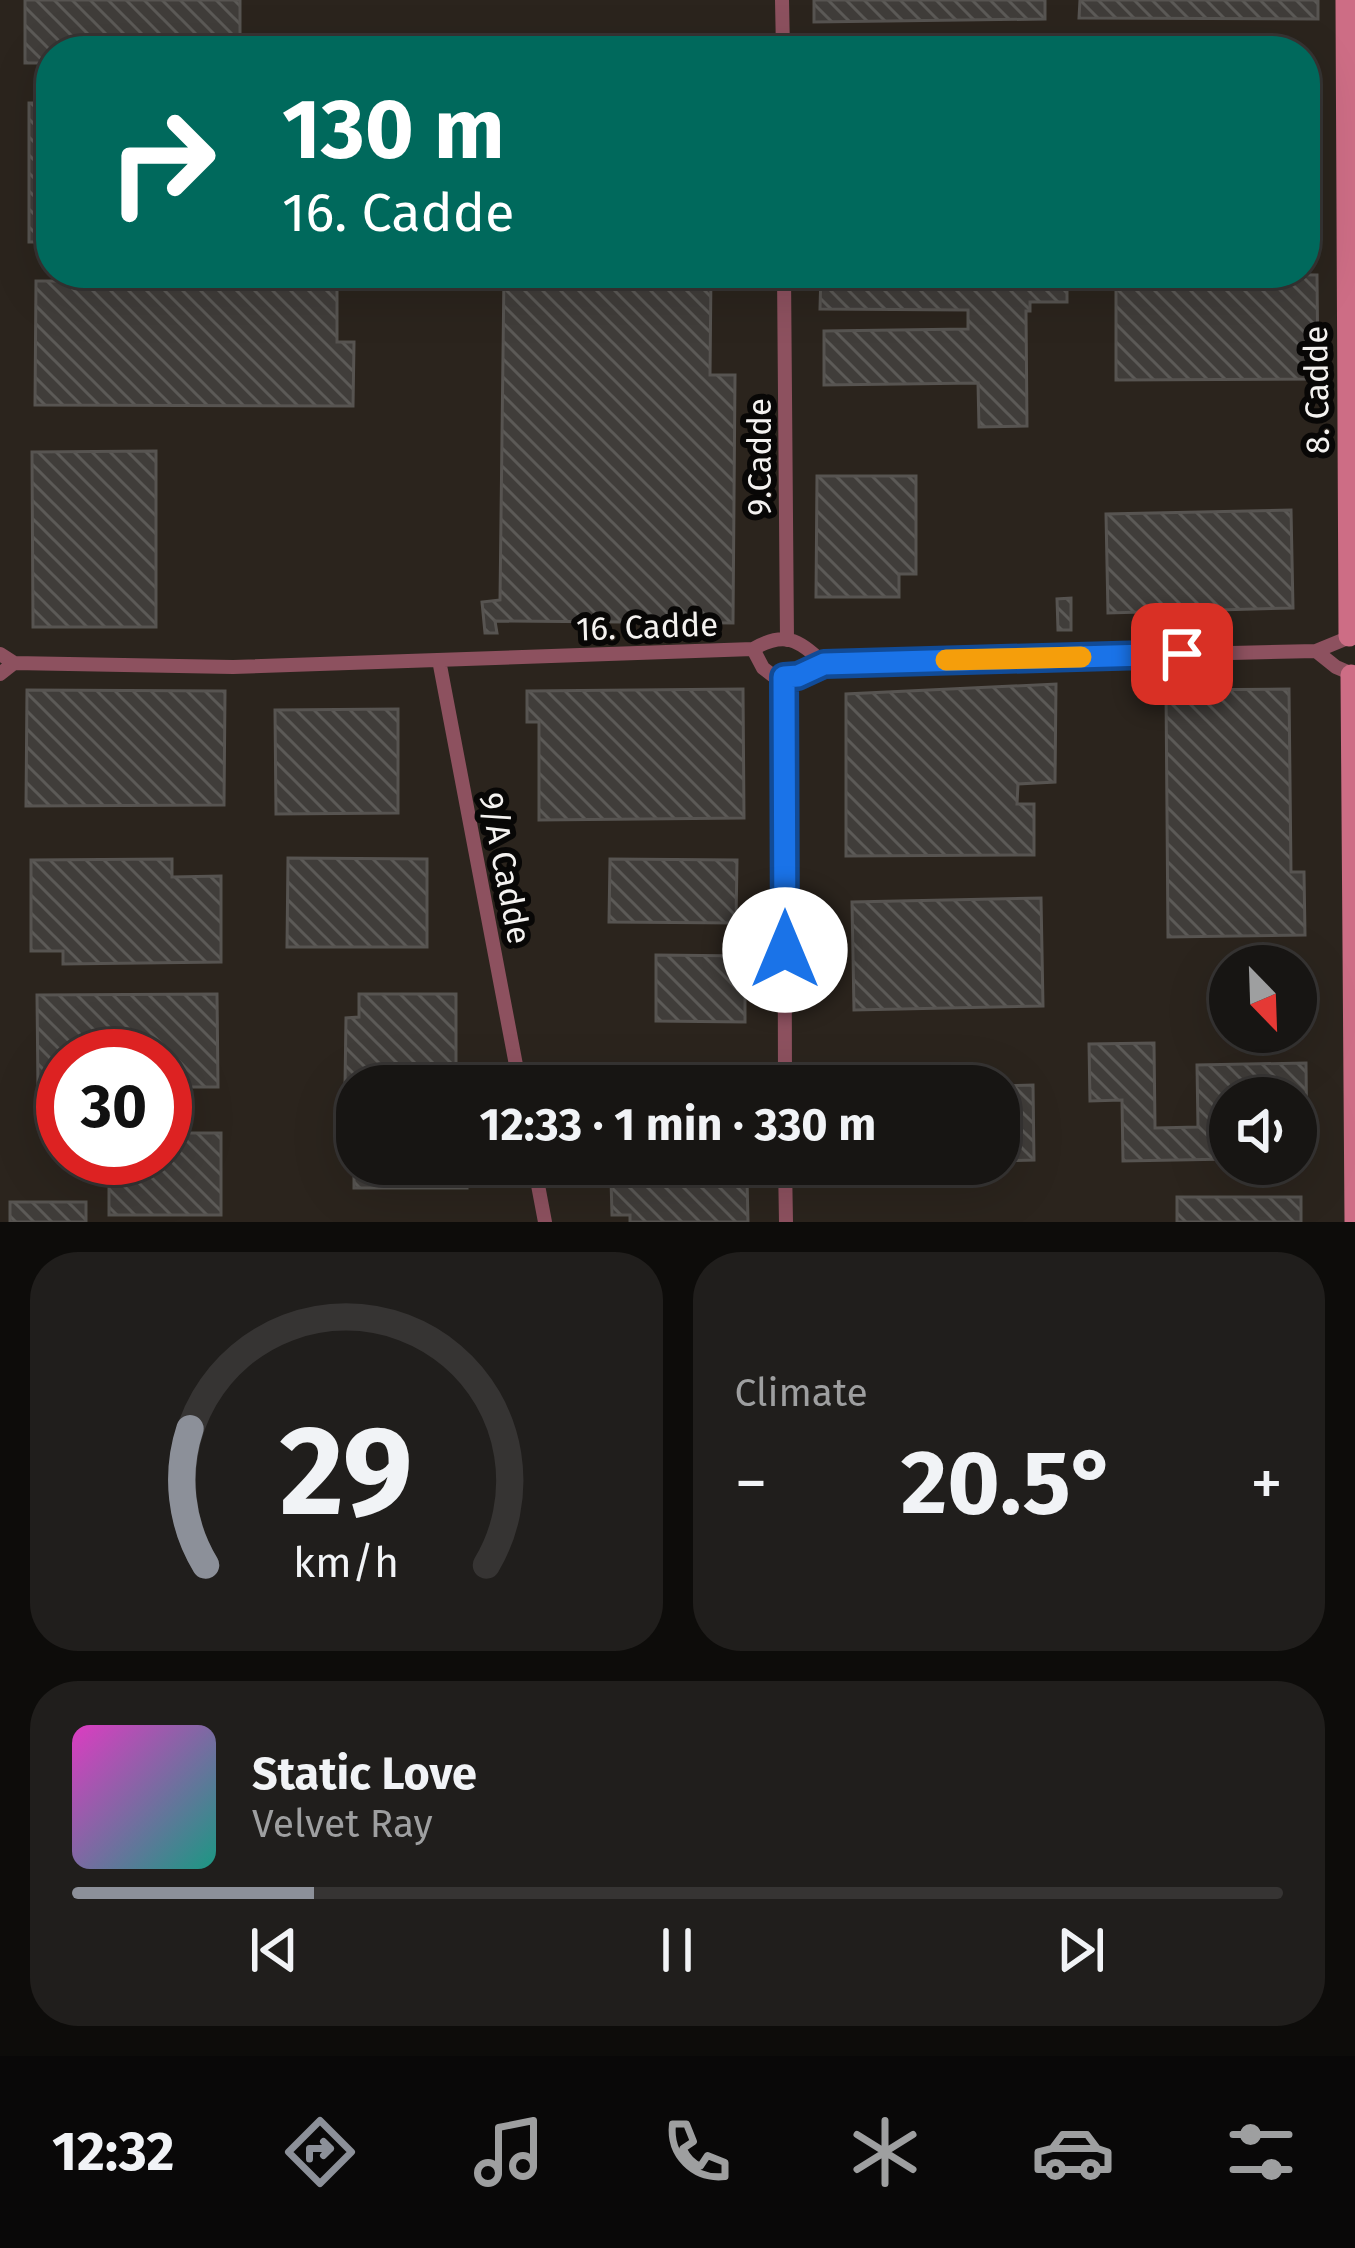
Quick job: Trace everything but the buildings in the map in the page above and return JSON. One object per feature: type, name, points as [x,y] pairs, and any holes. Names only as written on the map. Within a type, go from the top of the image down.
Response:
[{"type":"street","points":[[782,0],[783,36]]},
{"type":"street","name":"8. Cadde","points":[[1346,0],[1352,636]]},
{"type":"street","name":"9.Cadde","points":[[784,288],[787,640]]},
{"type":"street","points":[[753,649],[776,678],[798,676],[824,664],[1316,651],[1352,636]]},
{"type":"street","name":"16. Cadde","points":[[14,663],[233,667],[753,649],[772,638],[787,640]]},
{"type":"street","points":[[787,640],[802,643],[824,664]]},
{"type":"street","points":[[1316,651],[1353,675],[1355,1221]]},
{"type":"street","points":[[0,653],[14,663],[0,674]]},
{"type":"street","name":"9/A Cadde","points":[[439,660],[516,1065]]},
{"type":"street","points":[[784,677],[785,1065]]},
{"type":"street","points":[[538,1185],[545,1222]]},
{"type":"street","points":[[785,1185],[786,1222]]},
{"type":"shaded area","points":[[0,0],[1355,0],[1355,1222],[0,1222]]},
{"type":"slow traffic","points":[[946,660],[1081,657]]},
{"type":"route","points":[[785,950],[784,677],[824,664],[1182,654]]}]
